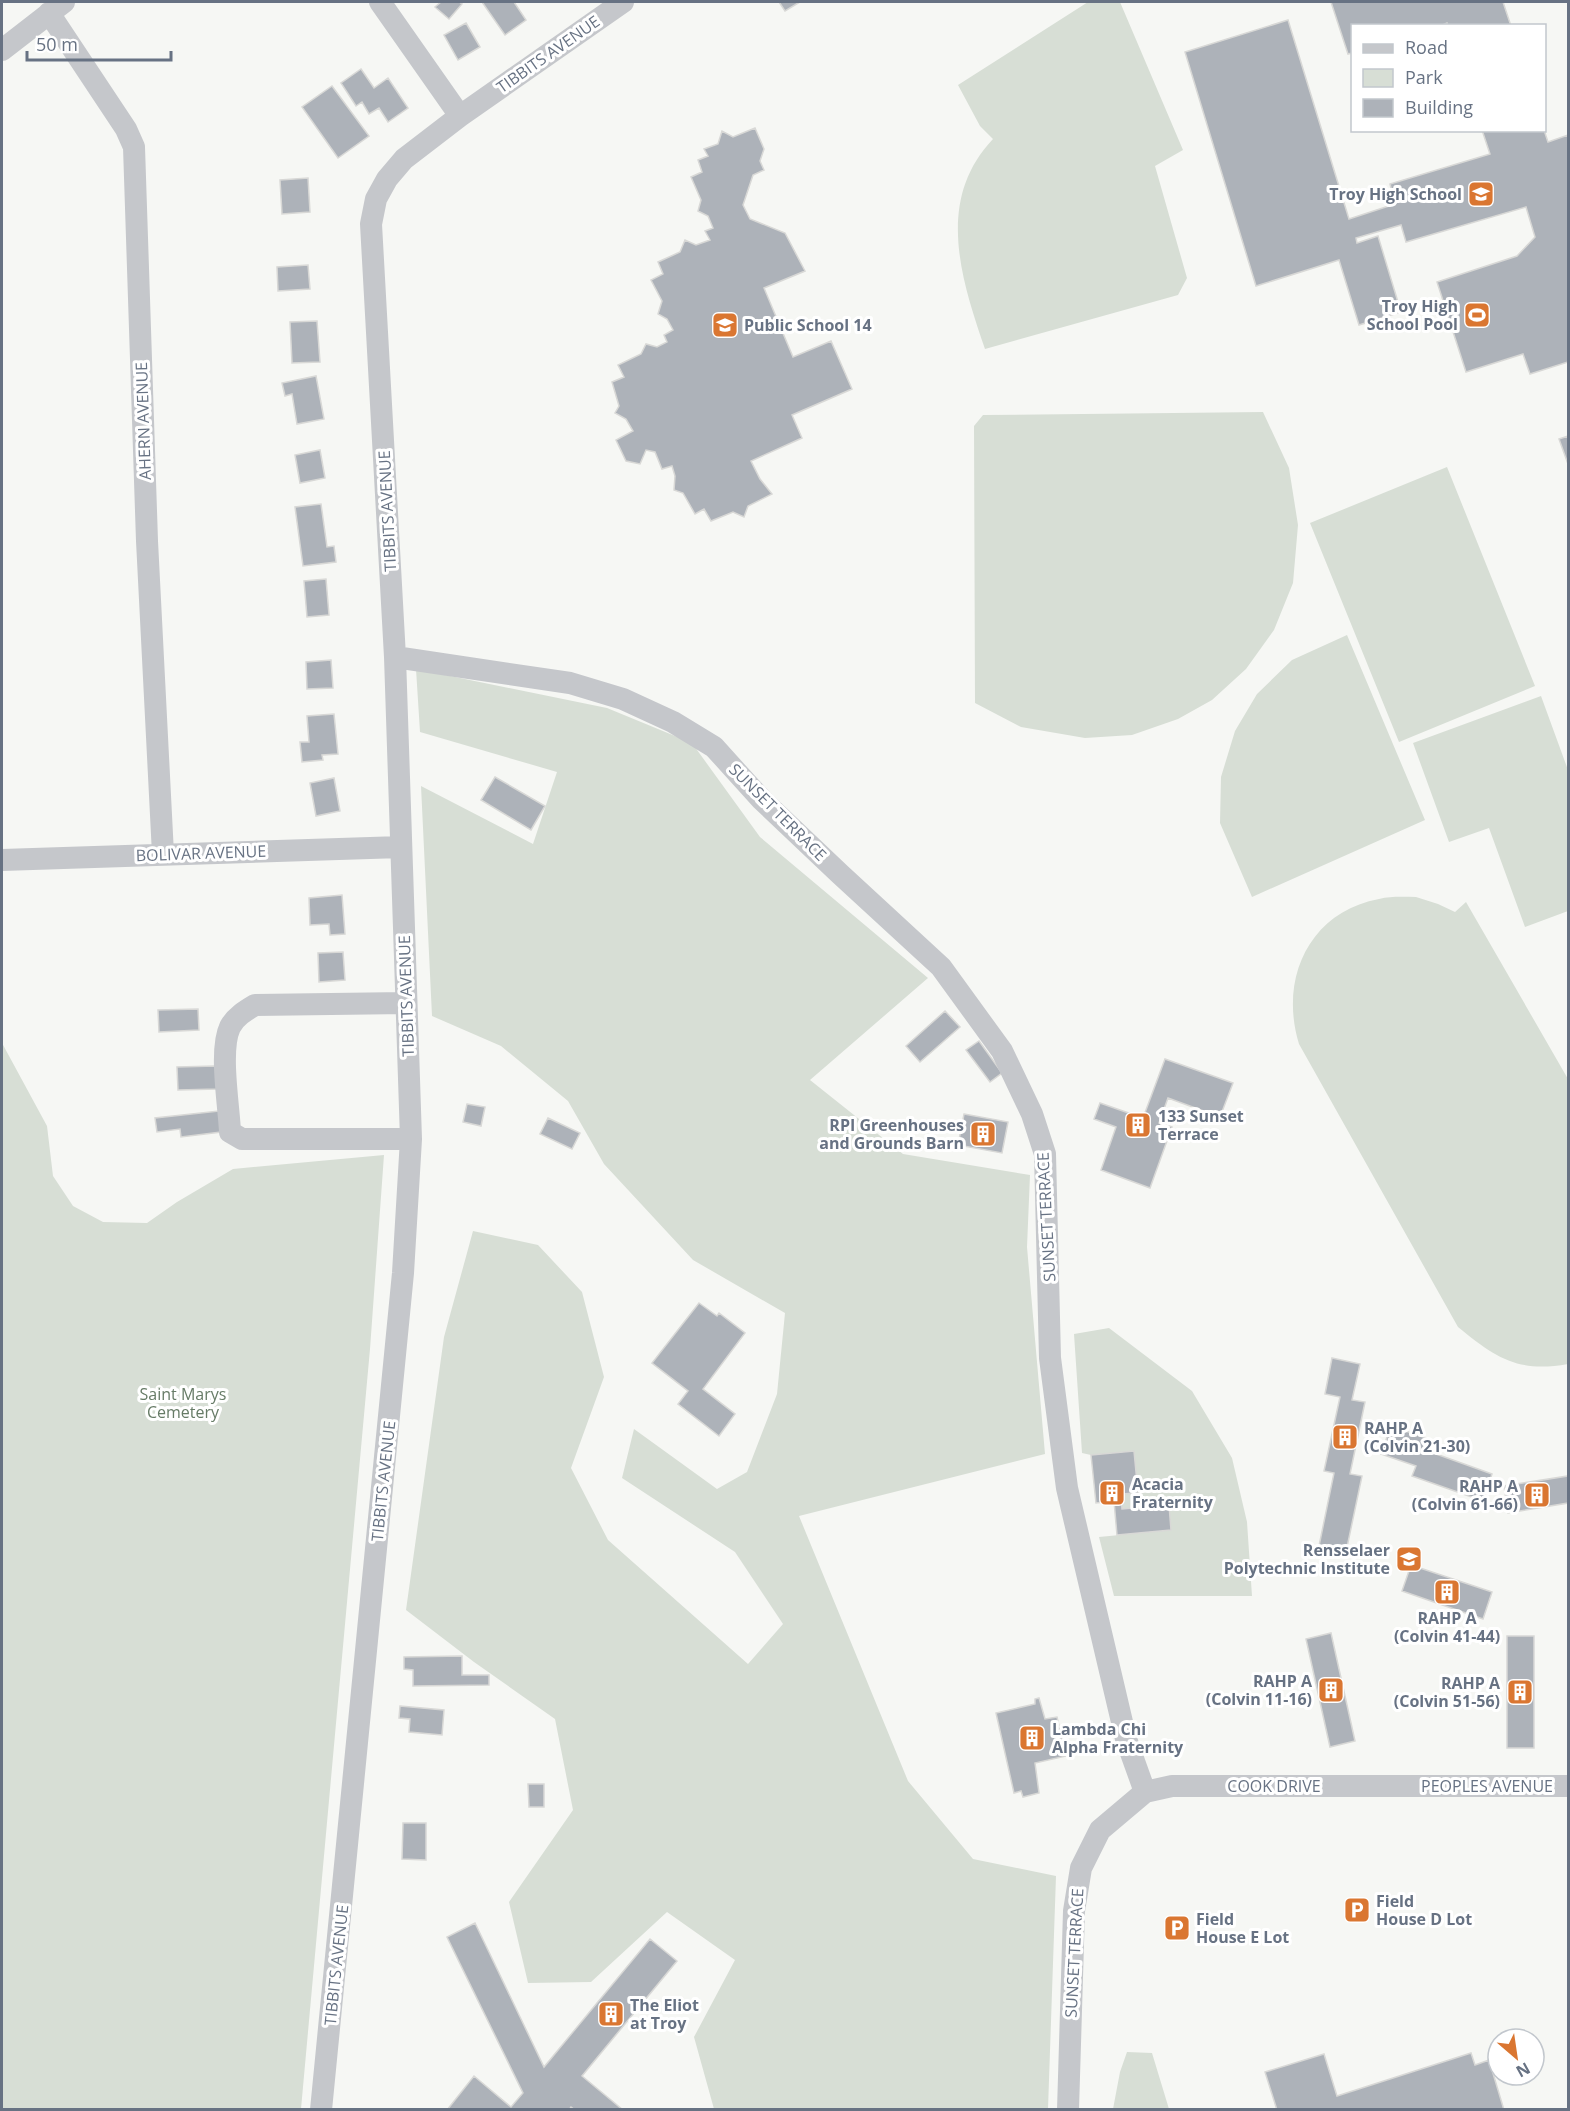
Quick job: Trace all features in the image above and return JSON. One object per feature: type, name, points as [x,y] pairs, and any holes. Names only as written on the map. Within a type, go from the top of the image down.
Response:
[{"type":"street","points":[[380,2],[460,116]]},
{"type":"street","name":"TIBBITS AVENUE","points":[[321,2109],[403,1273],[411,1139],[395,657],[371,224],[376,199],[387,180],[404,159],[460,116],[623,2]]},
{"type":"street","points":[[2,50],[56,7]]},
{"type":"street","name":"AHERN AVENUE","points":[[56,7],[134,147],[147,541],[163,854]]},
{"type":"street","name":"SUNSET TERRACE","points":[[395,657],[570,684],[623,699],[674,722],[714,747],[762,800],[941,967],[1002,1051],[1032,1114],[1045,1154],[1050,1358],[1066,1488],[1126,1739],[1145,1792],[1100,1830],[1078,1878],[1074,1911],[1068,2109]]},
{"type":"street","name":"BOLIVAR AVENUE","points":[[2,860],[401,847]]},
{"type":"street","points":[[406,1003],[255,1005],[242,1012],[231,1026],[225,1045],[230,1132],[242,1139],[411,1139]]},
{"type":"street","name":"COOK DRIVE","points":[[1145,1792],[1172,1786],[1405,1785]]},
{"type":"street","name":"PEOPLES AVENUE","points":[[1405,1785],[1569,1786]]},
{"type":"green space","points":[[1088,2],[1120,2],[1183,150],[1155,166],[1187,278],[1178,295],[985,349],[962,268],[958,241],[959,214],[964,188],[975,163],[993,139],[980,126],[958,85]]},
{"type":"green space","points":[[1263,412],[1289,468],[1298,525],[1293,583],[1274,630],[1246,669],[1212,700],[1178,719],[1132,735],[1085,738],[1021,727],[975,703],[974,426],[983,415]]},
{"type":"green space","points":[[1447,467],[1535,686],[1399,742],[1310,523]]},
{"type":"green space","points":[[1347,635],[1425,820],[1252,897],[1220,823],[1221,777],[1235,731],[1257,694],[1292,660]]},
{"type":"green space","points":[[416,669],[607,708],[692,743],[760,837],[928,978],[810,1080],[903,1154],[1030,1175],[1027,1247],[1045,1454],[799,1516],[908,1781],[973,1859],[1056,1876],[1048,2109],[714,2109],[694,2037],[735,1960],[667,1912],[591,1982],[528,1983],[509,1902],[573,1810],[555,1719],[474,1662],[406,1610],[444,1337],[473,1231],[538,1245],[582,1292],[604,1377],[571,1468],[608,1540],[748,1664],[783,1624],[735,1552],[622,1478],[634,1429],[717,1489],[747,1472],[777,1394],[785,1313],[693,1260],[604,1164],[568,1101],[501,1046],[432,1016],[421,786],[533,844],[557,772],[420,732]]},
{"type":"green space","points":[[1541,696],[1568,770],[1568,911],[1525,927],[1489,828],[1449,842],[1413,743]]},
{"type":"green space","points":[[1416,897],[1455,912],[1466,902],[1568,1079],[1568,1364],[1535,1366],[1508,1361],[1484,1347],[1458,1327],[1299,1044],[1294,1020],[1293,996],[1297,973],[1305,952],[1318,933],[1334,918],[1355,906],[1384,898]]},
{"type":"green space","name":"Saint Marys Cemetery","points":[[2,1043],[47,1126],[53,1176],[73,1206],[103,1222],[147,1223],[177,1202],[233,1169],[384,1155],[370,1349],[301,2109],[2,2109]]},
{"type":"green space","points":[[1109,1328],[1192,1391],[1232,1458],[1247,1522],[1252,1596],[1114,1596],[1099,1537],[1171,1530],[1168,1505],[1122,1509],[1121,1494],[1138,1492],[1134,1451],[1091,1455],[1082,1453],[1074,1334]]},
{"type":"green space","points":[[1127,2052],[1152,2053],[1169,2109],[1113,2109],[1120,2072]]},
{"type":"building","points":[[441,2],[462,4],[449,19],[435,7]]},
{"type":"building","points":[[482,2],[514,2],[526,20],[505,35]]},
{"type":"building","points":[[779,2],[800,2],[785,11]]},
{"type":"building","points":[[1331,2],[1503,2],[1510,24],[1351,24],[1351,53],[1348,54]]},
{"type":"building","name":"Troy High School","points":[[1288,20],[1349,219],[1395,204],[1390,184],[1490,154],[1483,132],[1545,132],[1548,142],[1568,135],[1568,362],[1530,374],[1523,354],[1466,372],[1437,282],[1517,256],[1535,237],[1526,207],[1406,242],[1401,225],[1356,238],[1357,243],[1378,236],[1401,312],[1359,325],[1339,260],[1256,286],[1185,52]]},
{"type":"building","points":[[466,23],[480,47],[458,60],[444,35]]},
{"type":"building","points":[[361,69],[374,88],[388,78],[408,108],[388,122],[379,108],[369,114],[362,102],[356,106],[341,83]]},
{"type":"building","points":[[332,86],[369,136],[338,158],[302,107]]},
{"type":"building","name":"Public School 14","points":[[755,128],[764,149],[760,161],[764,170],[753,175],[743,205],[750,219],[785,233],[805,271],[764,288],[793,357],[831,341],[852,389],[792,415],[802,438],[751,461],[760,479],[772,494],[748,506],[744,517],[733,512],[711,521],[704,509],[695,514],[683,493],[674,490],[675,476],[672,466],[662,469],[655,452],[646,450],[640,464],[626,461],[616,440],[633,431],[626,419],[615,413],[619,406],[612,382],[624,377],[618,365],[641,354],[646,344],[657,347],[667,342],[664,335],[673,330],[667,319],[658,314],[662,301],[651,280],[663,274],[658,262],[680,252],[685,240],[696,245],[710,240],[705,231],[713,228],[708,216],[698,211],[701,200],[691,177],[702,172],[698,160],[708,156],[704,149],[718,144],[722,131],[733,137]]},
{"type":"building","points":[[308,178],[310,212],[282,214],[280,180]]},
{"type":"building","points":[[308,265],[310,289],[278,291],[277,267]]},
{"type":"building","points":[[317,321],[320,362],[292,363],[290,322]]},
{"type":"building","points":[[316,376],[324,419],[297,424],[292,394],[285,396],[282,383]]},
{"type":"building","points":[[1568,436],[1568,464],[1559,439]]},
{"type":"building","points":[[320,450],[325,478],[300,483],[295,455]]},
{"type":"building","points":[[321,504],[327,547],[334,546],[336,562],[303,566],[295,507]]},
{"type":"building","points":[[326,579],[329,615],[307,617],[304,581]]},
{"type":"building","points":[[331,660],[333,688],[307,689],[306,662]]},
{"type":"building","points":[[334,714],[338,754],[322,755],[323,760],[302,762],[300,742],[309,742],[307,716]]},
{"type":"building","points":[[495,777],[545,806],[531,830],[481,800]]},
{"type":"building","points":[[334,778],[340,811],[316,816],[310,783]]},
{"type":"building","points":[[342,895],[345,934],[330,935],[329,924],[310,925],[309,898]]},
{"type":"building","points":[[343,952],[345,980],[319,982],[318,953]]},
{"type":"building","points":[[198,1009],[199,1030],[159,1032],[158,1010]]},
{"type":"building","points":[[945,1011],[960,1027],[920,1062],[906,1046]]},
{"type":"building","name":"RPI Greenhouses and Grounds Barn","points":[[979,1041],[1002,1073],[990,1082],[966,1050]]},
{"type":"building","name":"133 Sunset Terrace","points":[[1165,1059],[1233,1083],[1220,1117],[1168,1098],[1159,1123],[1172,1127],[1150,1188],[1101,1170],[1116,1127],[1094,1119],[1100,1103],[1143,1118]]},
{"type":"building","points":[[216,1066],[217,1089],[178,1090],[177,1067]]},
{"type":"building","points":[[467,1104],[485,1107],[481,1126],[463,1122]]},
{"type":"building","points":[[219,1111],[221,1132],[181,1137],[180,1129],[157,1132],[155,1118]]},
{"type":"building","name":"RPI Greenhouses and Grounds Barn","points":[[964,1114],[1008,1122],[1002,1153],[958,1145]]},
{"type":"building","points":[[548,1118],[580,1133],[572,1149],[540,1134]]},
{"type":"building","points":[[699,1303],[717,1316],[719,1313],[745,1333],[703,1389],[735,1414],[719,1436],[678,1404],[688,1391],[652,1363]]},
{"type":"building","name":"RAHP A (Colvin 21-30)","points":[[1332,1358],[1360,1364],[1352,1400],[1365,1402],[1350,1474],[1362,1476],[1346,1552],[1319,1546],[1334,1473],[1324,1471],[1340,1397],[1325,1394]]},
{"type":"building","points":[[1391,1426],[1429,1439],[1425,1450],[1492,1474],[1483,1501],[1412,1476],[1416,1466],[1381,1454]]},
{"type":"building","name":"Acacia Fraternity","points":[[1134,1451],[1138,1493],[1121,1494],[1122,1509],[1169,1505],[1171,1530],[1117,1535],[1114,1501],[1096,1503],[1091,1455]]},
{"type":"building","name":"RAHP A (Colvin 61-66)","points":[[1568,1476],[1568,1503],[1508,1513],[1504,1486]]},
{"type":"building","name":"RAHP A (Colvin 41-44)","points":[[1411,1565],[1492,1592],[1483,1619],[1402,1591]]},
{"type":"building","name":"RAHP A (Colvin 11-16)","points":[[1331,1633],[1355,1741],[1330,1747],[1306,1639]]},
{"type":"building","name":"RAHP A (Colvin 51-56)","points":[[1507,1636],[1534,1636],[1534,1748],[1507,1748]]},
{"type":"building","points":[[462,1656],[462,1675],[489,1675],[489,1685],[413,1686],[413,1670],[404,1669],[404,1657]]},
{"type":"building","name":"Lambda Chi Alpha Fraternity","points":[[1039,1698],[1045,1719],[1057,1717],[1066,1756],[1035,1763],[1039,1793],[1023,1797],[1021,1791],[1014,1793],[996,1713],[1035,1704],[1035,1699]]},
{"type":"building","points":[[400,1706],[444,1710],[442,1735],[409,1732],[410,1719],[399,1718]]},
{"type":"building","points":[[528,1784],[544,1784],[544,1807],[529,1807]]},
{"type":"building","points":[[403,1823],[426,1823],[426,1860],[402,1859]]},
{"type":"building","name":"The Eliot at Troy","points":[[475,1923],[544,2067],[650,1939],[677,1961],[582,2076],[623,2110],[575,2110],[571,2107],[569,2110],[447,2110],[474,2076],[511,2107],[523,2093],[447,1937]]},
{"type":"building","points":[[1471,2053],[1475,2065],[1486,2061],[1486,2087],[1497,2087],[1504,2110],[1277,2110],[1265,2072],[1324,2054],[1337,2096]]},
{"type":"place","name":"Troy High School","points":[[1481,194]]},
{"type":"place","name":"Troy High School Pool","points":[[1477,315]]},
{"type":"place","name":"Public School 14","points":[[725,325]]},
{"type":"place","name":"133 Sunset Terrace","points":[[1138,1125]]},
{"type":"place","name":"RPI Greenhouses and Grounds Barn","points":[[983,1134]]},
{"type":"place","name":"RAHP A (Colvin 21-30)","points":[[1345,1437]]},
{"type":"place","name":"Acacia Fraternity","points":[[1112,1493]]},
{"type":"place","name":"RAHP A (Colvin 61-66)","points":[[1537,1495]]},
{"type":"place","name":"Rensselaer Polytechnic Institute","points":[[1409,1559]]},
{"type":"place","name":"RAHP A (Colvin 41-44)","points":[[1447,1592]]},
{"type":"place","name":"RAHP A (Colvin 11-16)","points":[[1331,1690]]},
{"type":"place","name":"RAHP A (Colvin 51-56)","points":[[1520,1692]]},
{"type":"place","name":"Lambda Chi Alpha Fraternity","points":[[1032,1738]]},
{"type":"place","name":"Field House D Lot","points":[[1357,1910]]},
{"type":"place","name":"Field House E Lot","points":[[1177,1928]]},
{"type":"place","name":"The Eliot at Troy","points":[[611,2014]]}]
